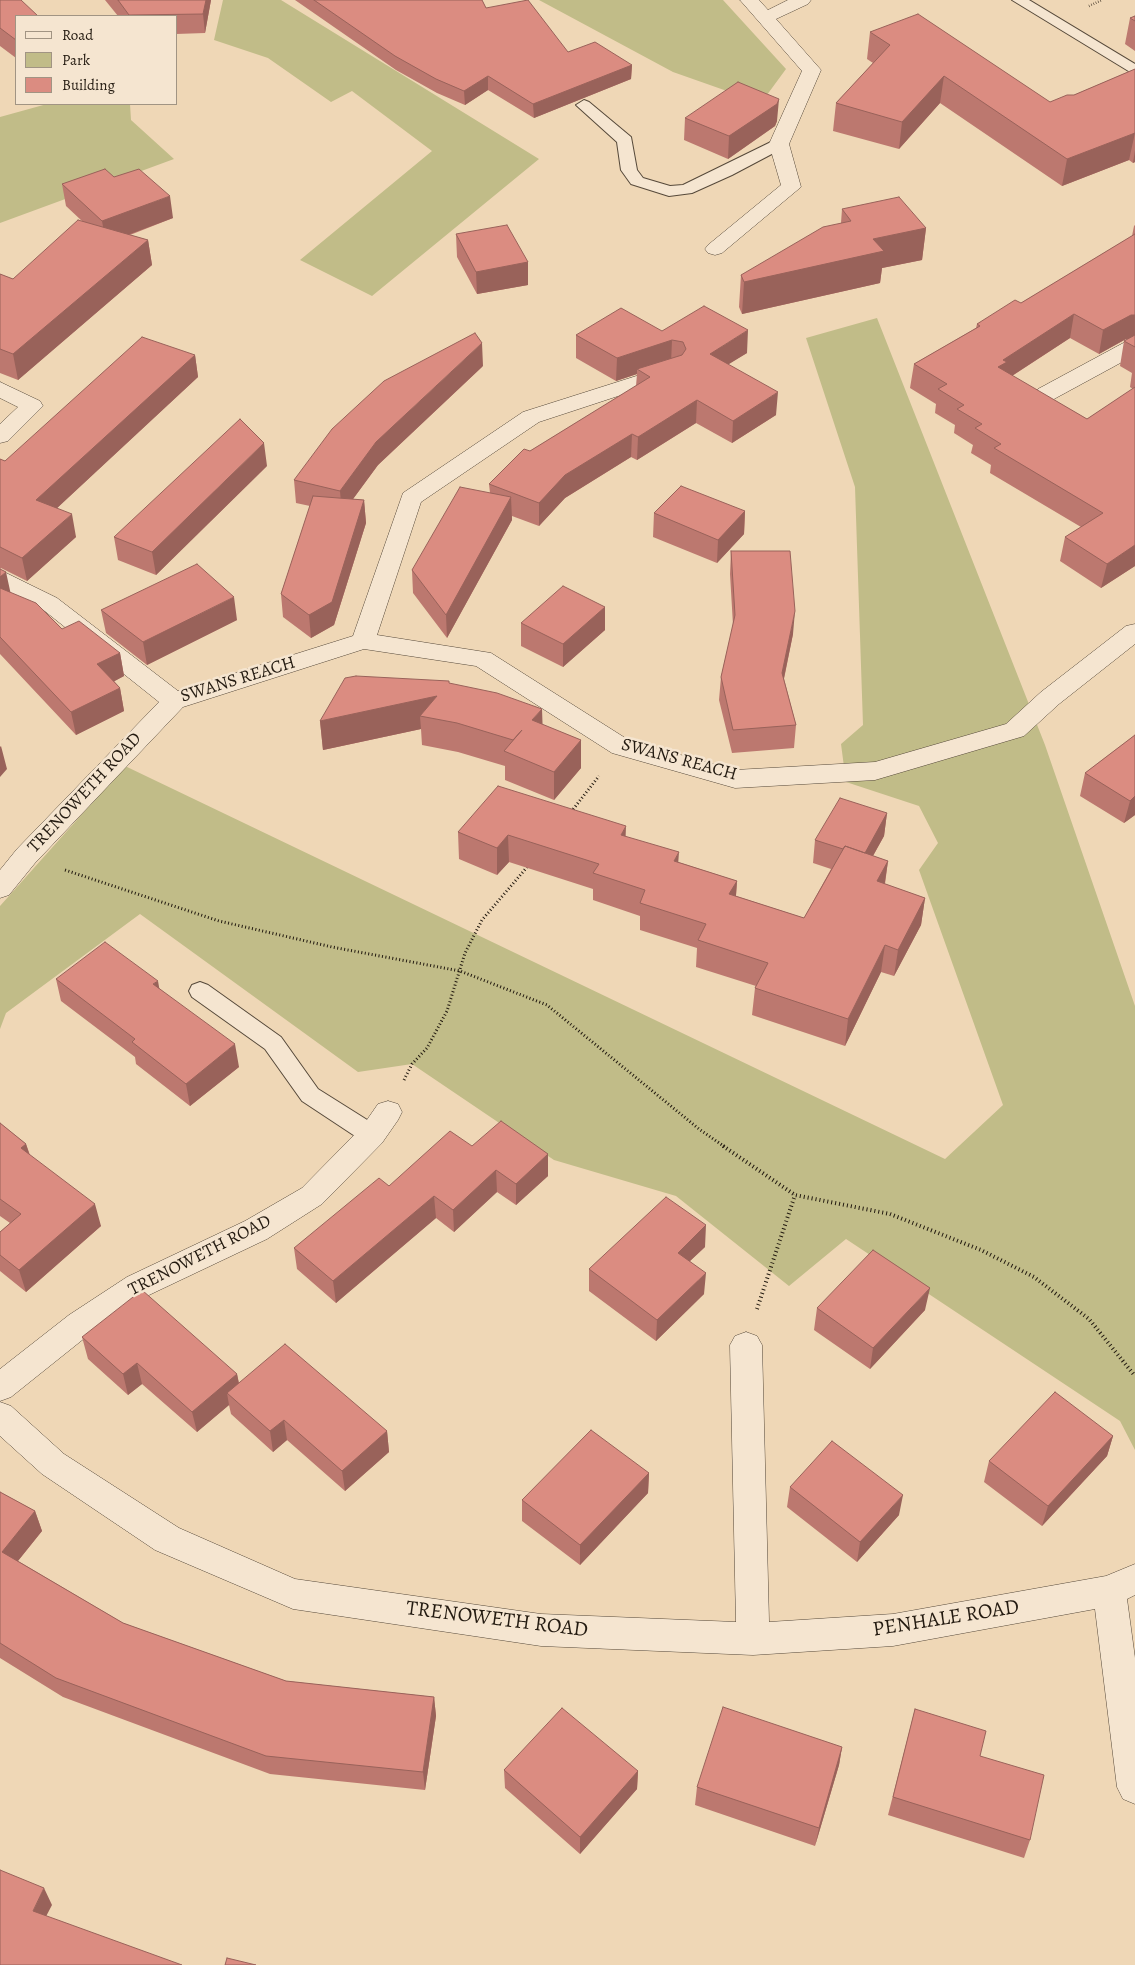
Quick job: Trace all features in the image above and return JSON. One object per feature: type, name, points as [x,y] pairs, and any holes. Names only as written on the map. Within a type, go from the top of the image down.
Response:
[{"type":"street","points":[[715,249],[791,187],[779,144],[812,70],[749,0]]},
{"type":"street","points":[[765,18],[802,0]]},
{"type":"street","points":[[1046,394],[1135,346]]},
{"type":"street","points":[[363,641],[411,498],[531,418],[672,370]]},
{"type":"street","points":[[0,389],[32,406],[0,436]]},
{"type":"street","name":"SWANS REACH","points":[[0,578],[49,603],[174,701],[363,641],[482,659],[621,747],[735,779],[875,771],[1015,730],[1050,698],[1135,632]]},
{"type":"street","name":"TRENOWETH ROAD","points":[[0,888],[26,856],[174,701]]},
{"type":"street","name":"TRENOWETH ROAD","points":[[0,1387],[80,1324],[138,1286],[256,1230],[312,1196],[380,1123]]},
{"type":"street","points":[[746,1345],[753,1639]]},
{"type":"street","name":"TRENOWETH ROAD","points":[[0,1416],[53,1464],[167,1539],[293,1594],[541,1630],[753,1639]]},
{"type":"street","points":[[1122,1585],[1135,1787]]},
{"type":"street","name":"PENHALE ROAD","points":[[753,1639],[894,1630],[1122,1585]]},
{"type":"lane","points":[[1019,0],[1135,72],[1122,84]]},
{"type":"lane","points":[[584,105],[625,140],[628,170],[637,181],[670,191],[686,190],[726,172],[779,144]]},
{"type":"lane","points":[[200,991],[273,1043],[310,1095],[380,1123]]},
{"type":"path","points":[[569,814],[621,747]]},
{"type":"path","points":[[26,856],[219,921],[332,947],[460,971],[547,1005],[699,1129],[794,1195],[890,1214],[981,1250],[1034,1276],[1089,1319],[1135,1376]]},
{"type":"path","points":[[380,1123],[412,1064],[427,1048],[447,1011],[464,953],[482,920],[533,860]]},
{"type":"path","points":[[746,1345],[794,1195]]},
{"type":"green space","points":[[223,0],[281,0],[539,159],[372,296],[300,260],[432,151],[352,91],[331,102],[268,58],[214,40]]},
{"type":"green space","points":[[539,0],[723,0],[786,69],[761,103],[673,72]]},
{"type":"green space","points":[[43,105],[130,105],[131,120],[174,159],[0,223],[0,117]]},
{"type":"green space","points":[[877,318],[1045,745],[1135,1006],[1135,1450],[1120,1421],[846,1239],[789,1286],[676,1196],[554,1160],[412,1064],[358,1072],[140,914],[6,1013],[0,1029],[0,906],[125,766],[945,1159],[1003,1105],[919,870],[938,843],[919,806],[846,782],[841,744],[863,725],[855,487],[806,338]]},
{"type":"building","points":[[0,0],[21,0],[37,15],[15,15],[15,39],[0,28]]},
{"type":"building","points":[[118,0],[206,0],[203,14],[129,15]]},
{"type":"building","points":[[314,0],[482,0],[486,8],[528,0],[568,52],[595,42],[632,65],[533,104],[488,76],[464,91],[436,79],[395,56]]},
{"type":"building","points":[[918,14],[1050,102],[1067,95],[1074,95],[1135,69],[1135,133],[1067,159],[944,76],[902,122],[836,103],[890,45],[870,32]]},
{"type":"building","points":[[738,82],[779,99],[777,104],[729,136],[685,118]]},
{"type":"building","points":[[105,169],[114,177],[139,169],[170,196],[102,221],[62,184]]},
{"type":"building","points":[[899,197],[926,228],[873,239],[884,251],[744,282],[741,275],[823,227],[851,221],[842,209]]},
{"type":"building","points":[[78,220],[148,240],[13,354],[0,349],[0,274],[13,279]]},
{"type":"building","points":[[507,225],[528,262],[476,272],[456,234]]},
{"type":"building","points":[[1135,234],[1135,315],[1131,315],[1103,330],[1074,314],[1003,360],[1007,362],[998,367],[1087,419],[1135,387],[1135,545],[1107,564],[1065,537],[1103,513],[994,448],[1001,444],[975,428],[982,424],[957,409],[964,405],[938,389],[947,384],[914,364],[980,326],[977,324],[1015,300],[1021,303]]},
{"type":"building","points":[[704,306],[748,330],[710,354],[778,392],[733,421],[697,400],[638,437],[632,434],[565,475],[539,503],[489,484],[524,449],[530,451],[650,377],[637,369],[682,355],[686,349],[683,342],[672,340],[617,358],[576,335],[621,308],[662,331]]},
{"type":"building","points":[[475,333],[482,343],[376,442],[340,491],[294,480],[332,429],[384,381]]},
{"type":"building","points":[[1135,335],[1135,347],[1124,341]]},
{"type":"building","points":[[142,337],[195,355],[36,500],[72,514],[22,558],[0,547],[0,459],[5,461]]},
{"type":"building","points":[[240,419],[264,443],[152,552],[114,537]]},
{"type":"building","points":[[681,486],[745,511],[718,540],[654,513]]},
{"type":"building","points":[[460,487],[511,497],[446,615],[412,570]]},
{"type":"building","points":[[313,496],[364,500],[332,602],[309,615],[281,594]]},
{"type":"building","points":[[731,551],[790,551],[795,611],[782,673],[796,725],[733,730],[721,677],[735,615]]},
{"type":"building","points":[[197,564],[234,597],[143,642],[101,610]]},
{"type":"building","points":[[0,569],[6,572],[0,577]]},
{"type":"building","points":[[563,586],[605,607],[563,644],[521,623]]},
{"type":"building","points":[[0,588],[36,603],[62,629],[79,621],[120,653],[97,664],[120,688],[71,712],[0,637]]},
{"type":"building","points":[[356,676],[449,681],[449,683],[497,693],[542,709],[532,720],[581,740],[554,772],[504,751],[522,730],[513,740],[457,723],[420,716],[437,696],[320,721],[345,678]]},
{"type":"building","points":[[1135,735],[1135,796],[1130,801],[1085,773]]},
{"type":"building","points":[[498,786],[626,826],[621,835],[679,852],[674,861],[737,881],[729,894],[804,918],[845,846],[888,861],[877,881],[925,898],[898,950],[885,945],[848,1019],[755,988],[768,963],[698,940],[706,924],[640,903],[645,890],[593,873],[599,864],[508,835],[497,848],[458,832]]},
{"type":"building","points":[[840,798],[887,813],[865,853],[845,846],[843,849],[815,840]]},
{"type":"building","points":[[105,942],[158,981],[153,984],[235,1044],[186,1084],[132,1042],[135,1039],[56,979]]},
{"type":"building","points":[[501,1121],[548,1154],[516,1184],[496,1170],[453,1210],[434,1196],[333,1281],[294,1248],[379,1178],[389,1186],[450,1131],[472,1146]]},
{"type":"building","points":[[0,1123],[26,1144],[21,1148],[95,1204],[19,1270],[0,1255],[0,1232],[21,1214],[0,1199]]},
{"type":"building","points":[[666,1197],[706,1225],[678,1253],[706,1273],[657,1320],[589,1269]]},
{"type":"building","points":[[873,1250],[930,1288],[873,1348],[817,1308]]},
{"type":"building","points":[[142,1290],[237,1374],[192,1412],[137,1363],[123,1374],[82,1337]]},
{"type":"building","points":[[285,1344],[387,1431],[342,1471],[284,1420],[270,1431],[227,1393]]},
{"type":"building","points":[[1055,1392],[1113,1436],[1048,1506],[989,1461]]},
{"type":"building","points":[[591,1430],[649,1473],[580,1545],[522,1500]]},
{"type":"building","points":[[832,1441],[903,1495],[860,1542],[790,1487]]},
{"type":"building","points":[[0,1492],[35,1511],[2,1552],[123,1623],[286,1681],[434,1697],[423,1772],[266,1756],[56,1678],[0,1643]]},
{"type":"building","points":[[723,1707],[842,1747],[819,1828],[697,1787]]},
{"type":"building","points":[[562,1708],[638,1771],[580,1837],[504,1770]]},
{"type":"building","points":[[915,1709],[986,1731],[980,1756],[1044,1775],[1030,1840],[893,1797]]},
{"type":"building","points":[[0,1870],[44,1888],[33,1911],[182,1965],[0,1965]]},
{"type":"building","points":[[227,1958],[256,1965],[225,1965]]}]
